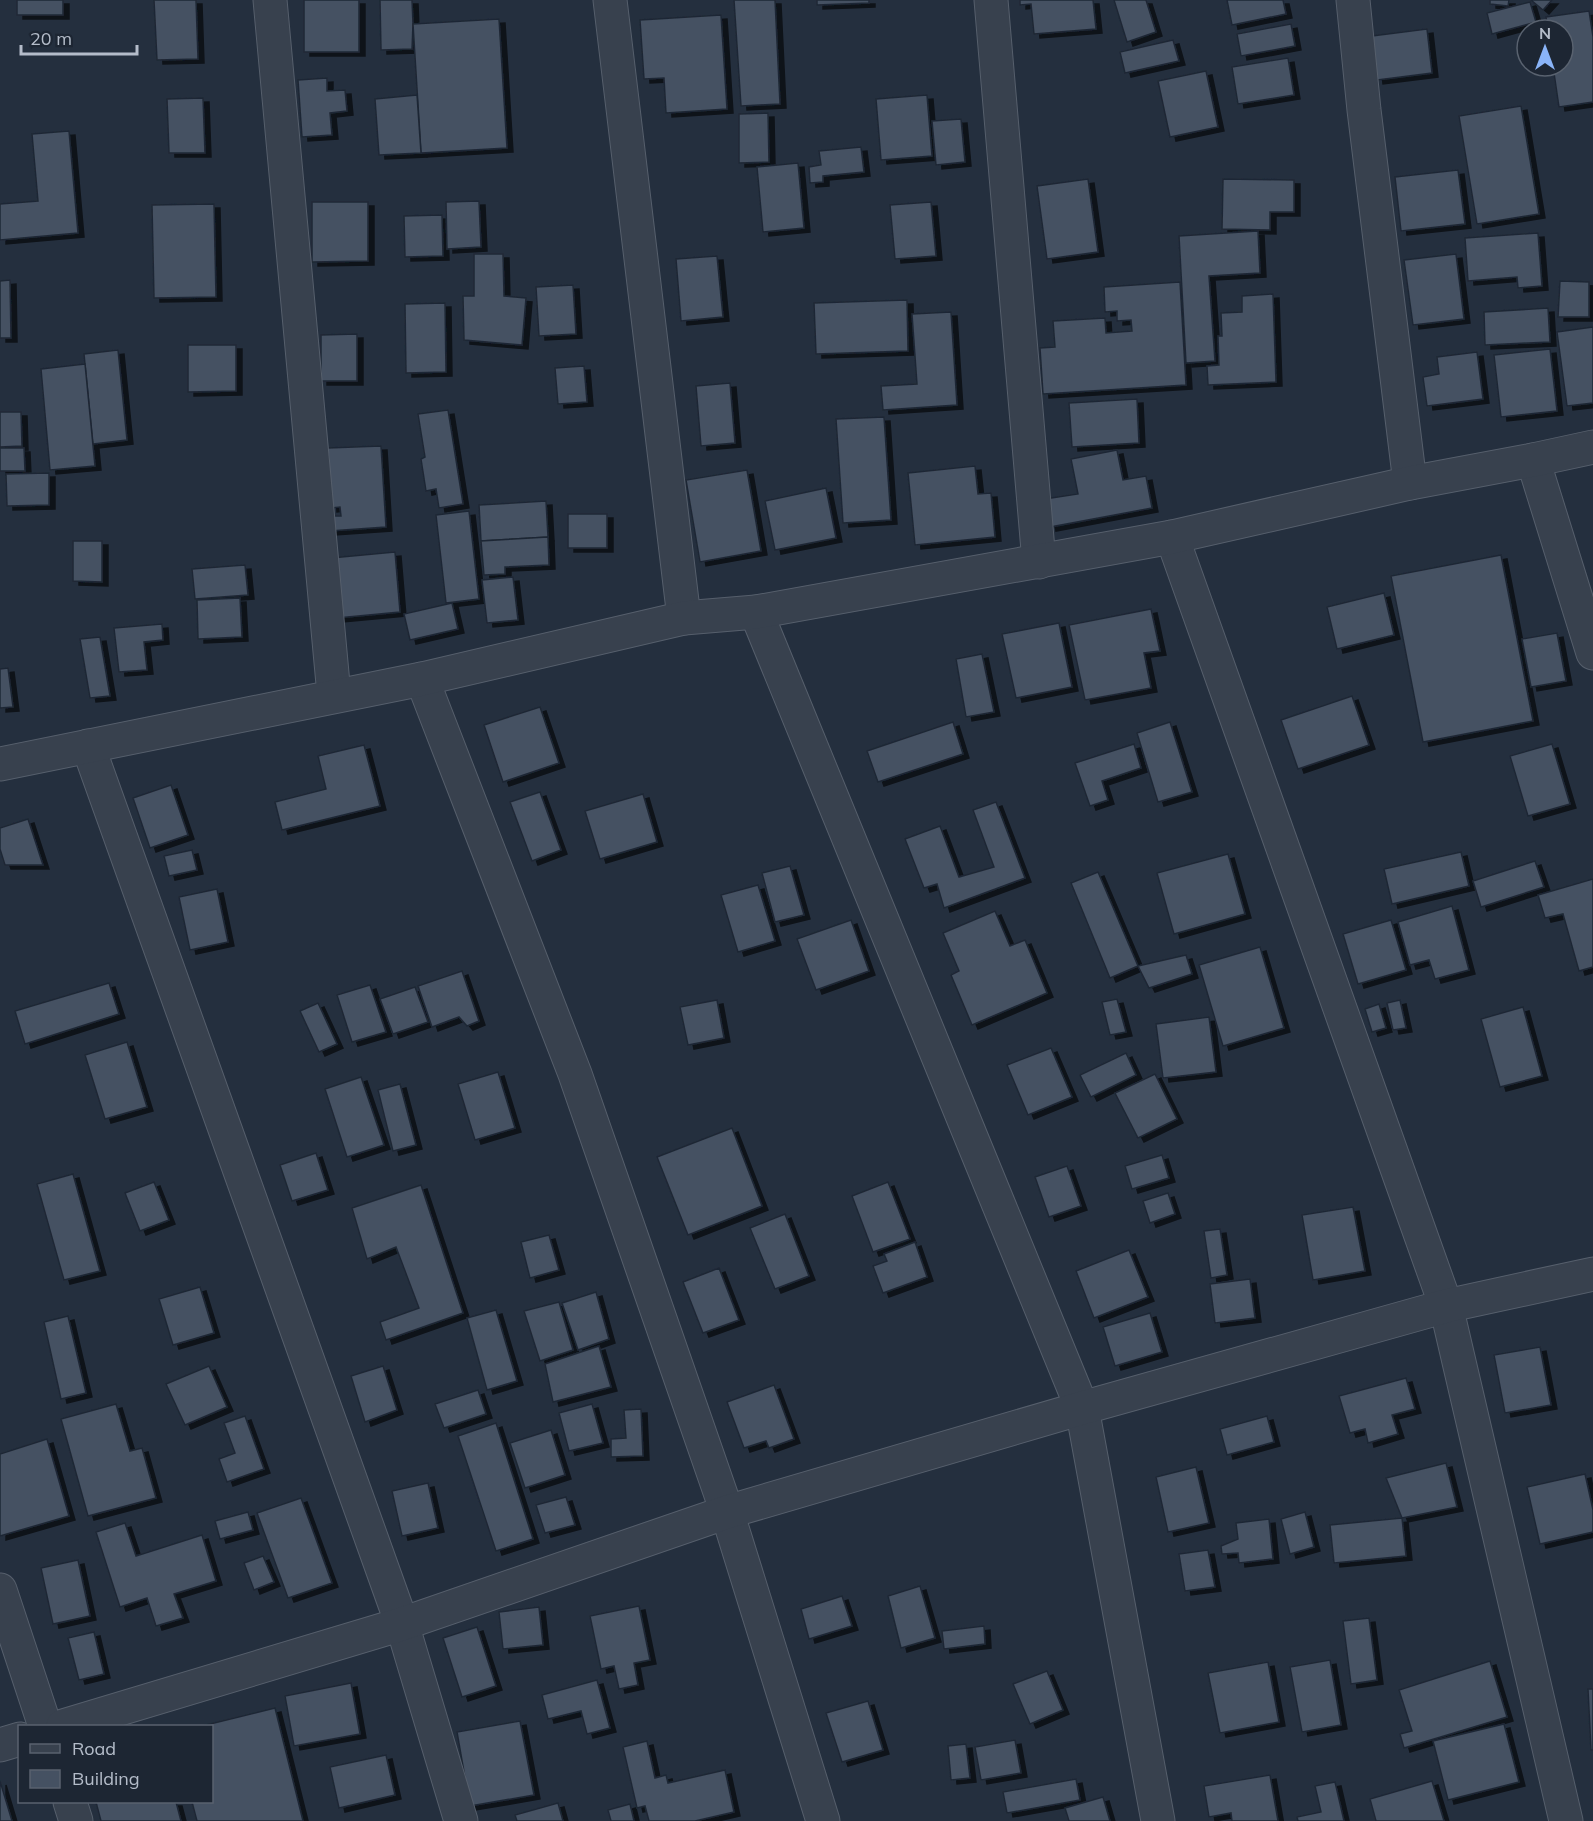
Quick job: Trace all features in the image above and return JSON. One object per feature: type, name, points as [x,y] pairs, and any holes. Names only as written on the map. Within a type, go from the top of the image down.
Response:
[{"type":"street","points":[[270,0],[334,695]]},
{"type":"street","points":[[610,0],[684,618]]},
{"type":"street","points":[[991,0],[1039,562]]},
{"type":"street","points":[[1353,0],[1364,110],[1410,483]]},
{"type":"street","points":[[0,764],[422,679],[684,618],[756,612],[1172,537],[1410,483],[1593,447]]},
{"type":"street","points":[[1533,460],[1593,652]]},
{"type":"street","points":[[1172,537],[1446,1306],[1566,1821]]},
{"type":"street","points":[[756,612],[1082,1408],[1158,1821]]},
{"type":"street","points":[[422,679],[575,1074],[727,1512],[823,1821]]},
{"type":"street","points":[[88,746],[402,1624],[460,1821]]},
{"type":"street","points":[[66,1725],[402,1624],[727,1512],[1082,1408],[1446,1306],[1593,1274]]},
{"type":"street","points":[[0,1590],[45,1725]]},
{"type":"street","points":[[0,1745],[18,1740]]},
{"type":"street","points":[[70,1803],[76,1821]]},
{"type":"building","points":[[17,0],[63,0],[63,15],[17,15]]},
{"type":"building","points":[[154,0],[196,0],[198,59],[157,60]]},
{"type":"building","points":[[304,0],[359,0],[359,52],[304,52]]},
{"type":"building","points":[[380,0],[412,0],[412,49],[381,50]]},
{"type":"building","points":[[734,0],[775,0],[780,104],[741,106]]},
{"type":"building","points":[[817,0],[869,0],[869,3],[817,5]]},
{"type":"building","points":[[1020,0],[1093,0],[1096,29],[1034,34],[1031,4],[1020,5]]},
{"type":"building","points":[[1114,0],[1146,0],[1156,32],[1127,42]]},
{"type":"building","points":[[1227,0],[1283,0],[1286,14],[1232,25]]},
{"type":"building","points":[[1490,0],[1509,0],[1508,6],[1490,4]]},
{"type":"building","points":[[1531,0],[1552,0],[1543,10]]},
{"type":"building","points":[[1530,2],[1535,18],[1515,18],[1515,28],[1492,34],[1487,13]]},
{"type":"building","points":[[1589,11],[1593,37],[1593,102],[1559,107],[1555,78],[1575,78],[1575,18],[1546,17]]},
{"type":"building","points":[[721,15],[727,109],[666,113],[664,78],[644,79],[640,20]]},
{"type":"building","points":[[499,19],[507,148],[421,153],[413,24]]},
{"type":"building","points":[[1291,24],[1295,46],[1241,56],[1237,34]]},
{"type":"building","points":[[1427,29],[1432,73],[1377,80],[1372,36]]},
{"type":"building","points":[[1173,40],[1179,61],[1125,73],[1120,52]]},
{"type":"building","points":[[1288,58],[1294,95],[1238,104],[1232,67]]},
{"type":"building","points":[[1206,71],[1218,127],[1170,137],[1158,81]]},
{"type":"building","points":[[327,78],[327,91],[345,90],[347,111],[330,113],[332,135],[302,137],[298,80]]},
{"type":"building","points":[[417,95],[421,153],[379,155],[375,99]]},
{"type":"building","points":[[927,95],[932,156],[881,160],[876,99]]},
{"type":"building","points":[[203,98],[205,153],[169,153],[167,99]]},
{"type":"building","points":[[1521,106],[1539,214],[1477,224],[1459,116]]},
{"type":"building","points":[[768,113],[769,162],[739,163],[739,114]]},
{"type":"building","points":[[961,119],[965,162],[936,165],[932,121]]},
{"type":"building","points":[[69,131],[78,233],[0,240],[0,204],[38,201],[32,134]]},
{"type":"building","points":[[861,147],[864,172],[823,176],[823,182],[810,183],[809,167],[821,165],[819,151]]},
{"type":"building","points":[[798,163],[804,228],[763,232],[757,167]]},
{"type":"building","points":[[1458,170],[1465,224],[1401,231],[1395,177]]},
{"type":"building","points":[[1088,179],[1098,252],[1047,259],[1037,186]]},
{"type":"building","points":[[1223,179],[1294,180],[1294,212],[1270,212],[1270,230],[1222,229]]},
{"type":"building","points":[[479,201],[481,247],[447,249],[446,202]]},
{"type":"building","points":[[312,202],[368,202],[368,261],[312,262]]},
{"type":"building","points":[[931,202],[936,256],[895,259],[890,205]]},
{"type":"building","points":[[214,204],[216,297],[154,298],[152,205]]},
{"type":"building","points":[[442,215],[443,256],[405,257],[404,216]]},
{"type":"building","points":[[1258,231],[1260,273],[1209,276],[1215,361],[1186,363],[1179,236]]},
{"type":"building","points":[[1538,233],[1542,286],[1518,288],[1517,277],[1468,281],[1465,238]]},
{"type":"building","points":[[474,254],[503,254],[504,296],[526,298],[522,345],[464,340],[463,296],[474,296]]},
{"type":"building","points":[[1456,254],[1464,319],[1413,325],[1404,260]]},
{"type":"building","points":[[717,256],[723,317],[681,321],[676,259]]},
{"type":"building","points":[[10,280],[11,338],[0,338],[0,281]]},
{"type":"building","points":[[1560,281],[1589,282],[1589,317],[1558,317]]},
{"type":"building","points":[[1180,282],[1186,385],[1043,394],[1040,348],[1055,347],[1053,321],[1105,318],[1106,333],[1132,331],[1131,320],[1117,321],[1117,311],[1105,312],[1104,287]]},
{"type":"building","points":[[573,285],[576,334],[539,336],[536,287]]},
{"type":"building","points":[[1273,294],[1276,382],[1208,385],[1207,366],[1219,365],[1218,336],[1222,336],[1221,313],[1242,312],[1242,296]]},
{"type":"building","points":[[907,300],[908,351],[816,354],[814,303]]},
{"type":"building","points":[[445,303],[446,372],[406,373],[405,304]]},
{"type":"building","points":[[1548,308],[1550,342],[1485,345],[1484,312]]},
{"type":"building","points":[[951,312],[957,405],[883,410],[881,386],[917,384],[912,314]]},
{"type":"building","points":[[1593,327],[1593,403],[1567,406],[1557,332]]},
{"type":"building","points":[[357,334],[357,381],[321,381],[321,335]]},
{"type":"building","points":[[188,345],[236,345],[236,391],[188,392]]},
{"type":"building","points":[[1550,349],[1557,411],[1501,417],[1494,355]]},
{"type":"building","points":[[118,350],[127,440],[93,444],[84,354]]},
{"type":"building","points":[[1477,352],[1483,399],[1427,406],[1423,377],[1439,374],[1437,357]]},
{"type":"building","points":[[85,364],[95,466],[50,470],[41,369]]},
{"type":"building","points":[[584,366],[587,402],[558,404],[555,368]]},
{"type":"building","points":[[730,383],[735,443],[701,446],[696,386]]},
{"type":"building","points":[[1137,399],[1139,443],[1072,447],[1069,403]]},
{"type":"building","points":[[448,410],[463,504],[439,508],[436,489],[426,491],[421,459],[425,457],[418,414]]},
{"type":"building","points":[[0,412],[21,412],[22,446],[0,447]]},
{"type":"building","points":[[884,417],[891,520],[843,523],[836,419]]},
{"type":"building","points":[[381,446],[386,527],[329,531],[328,516],[341,516],[340,507],[331,508],[328,448]]},
{"type":"building","points":[[0,448],[24,448],[25,471],[0,471]]},
{"type":"building","points":[[1117,450],[1123,480],[1146,476],[1152,508],[1050,527],[1045,499],[1078,494],[1071,459]]},
{"type":"building","points":[[975,466],[978,494],[991,493],[995,537],[915,545],[908,473]]},
{"type":"building","points":[[747,470],[761,551],[700,562],[686,480]]},
{"type":"building","points":[[49,473],[49,505],[7,506],[6,474]]},
{"type":"building","points":[[826,488],[836,538],[775,550],[765,501]]},
{"type":"building","points":[[546,501],[548,537],[481,541],[479,505]]},
{"type":"building","points":[[469,511],[479,599],[446,603],[436,515]]},
{"type":"building","points":[[568,514],[607,514],[607,548],[568,548]]},
{"type":"building","points":[[548,537],[549,565],[505,567],[505,574],[484,575],[481,541]]},
{"type":"building","points":[[73,541],[102,541],[102,582],[73,581]]},
{"type":"building","points":[[395,552],[400,612],[337,618],[331,558]]},
{"type":"building","points":[[1501,555],[1533,721],[1423,742],[1391,576]]},
{"type":"building","points":[[245,565],[248,595],[195,599],[192,569]]},
{"type":"building","points":[[513,577],[518,620],[487,623],[482,580]]},
{"type":"building","points":[[1384,593],[1394,635],[1337,649],[1327,607]]},
{"type":"building","points":[[240,598],[242,637],[198,639],[197,600]]},
{"type":"building","points":[[452,603],[458,629],[410,640],[404,614]]},
{"type":"building","points":[[1151,609],[1160,651],[1144,653],[1151,688],[1085,700],[1069,625]]},
{"type":"building","points":[[1059,623],[1072,687],[1016,698],[1002,634]]},
{"type":"building","points":[[162,624],[163,640],[144,642],[147,670],[119,672],[114,628]]},
{"type":"building","points":[[1557,633],[1566,681],[1531,687],[1522,639]]},
{"type":"building","points":[[100,637],[110,696],[90,698],[80,639]]},
{"type":"building","points":[[982,654],[994,712],[966,717],[956,659]]},
{"type":"building","points":[[8,668],[13,707],[0,708],[0,669]]},
{"type":"building","points":[[1352,696],[1369,745],[1298,769],[1281,720]]},
{"type":"building","points":[[540,707],[559,763],[503,782],[484,725]]},
{"type":"building","points":[[953,722],[963,754],[878,782],[867,751]]},
{"type":"building","points":[[1170,722],[1192,792],[1158,802],[1137,733]]},
{"type":"building","points":[[1134,744],[1141,768],[1102,781],[1108,800],[1090,806],[1075,763]]},
{"type":"building","points":[[1552,744],[1570,804],[1528,816],[1510,756]]},
{"type":"building","points":[[364,745],[380,806],[282,830],[275,802],[326,789],[318,756]]},
{"type":"building","points":[[171,785],[188,835],[150,848],[133,798]]},
{"type":"building","points":[[540,792],[561,850],[532,861],[510,802]]},
{"type":"building","points":[[643,794],[657,842],[600,859],[585,811]]},
{"type":"building","points":[[996,802],[1025,878],[944,908],[937,884],[924,888],[905,839],[940,826],[959,877],[994,867],[973,810]]},
{"type":"building","points":[[28,819],[43,865],[5,865],[0,849],[0,828]]},
{"type":"building","points":[[192,850],[197,870],[169,876],[164,856]]},
{"type":"building","points":[[1461,852],[1469,886],[1392,904],[1384,869]]},
{"type":"building","points":[[1228,854],[1245,914],[1174,934],[1157,873]]},
{"type":"building","points":[[1535,861],[1544,887],[1481,907],[1473,881]]},
{"type":"building","points":[[790,866],[804,915],[775,922],[762,873]]},
{"type":"building","points":[[1098,872],[1138,966],[1110,978],[1071,883]]},
{"type":"building","points":[[1593,879],[1593,967],[1579,971],[1563,914],[1545,918],[1538,895]]},
{"type":"building","points":[[758,885],[775,941],[738,952],[721,895]]},
{"type":"building","points":[[217,889],[228,942],[190,950],[179,897]]},
{"type":"building","points":[[1452,906],[1469,970],[1435,979],[1429,960],[1410,965],[1398,922]]},
{"type":"building","points":[[995,911],[1010,946],[1025,940],[1047,993],[972,1025],[951,975],[959,971],[943,933]]},
{"type":"building","points":[[851,920],[869,971],[816,990],[797,939]]},
{"type":"building","points":[[1391,920],[1406,970],[1358,984],[1343,934]]},
{"type":"building","points":[[1260,947],[1284,1028],[1223,1046],[1199,965]]},
{"type":"building","points":[[1186,955],[1192,974],[1149,988],[1138,966]]},
{"type":"building","points":[[462,971],[479,1021],[467,1026],[459,1017],[432,1027],[418,986]]},
{"type":"building","points":[[109,983],[119,1014],[25,1044],[15,1011]]},
{"type":"building","points":[[370,985],[386,1032],[352,1042],[337,995]]},
{"type":"building","points":[[415,987],[428,1022],[393,1034],[380,999]]},
{"type":"building","points":[[1117,999],[1126,1032],[1110,1035],[1102,1002]]},
{"type":"building","points":[[717,1000],[724,1038],[688,1045],[680,1007]]},
{"type":"building","points":[[1400,1000],[1406,1028],[1393,1030],[1387,1003]]},
{"type":"building","points":[[318,1003],[337,1044],[319,1052],[300,1011]]},
{"type":"building","points":[[1379,1004],[1386,1028],[1372,1032],[1365,1009]]},
{"type":"building","points":[[1523,1007],[1542,1076],[1500,1087],[1481,1019]]},
{"type":"building","points":[[1209,1017],[1216,1072],[1163,1078],[1156,1024]]},
{"type":"building","points":[[127,1042],[147,1107],[105,1119],[85,1055]]},
{"type":"building","points":[[1051,1048],[1072,1097],[1028,1115],[1007,1065]]},
{"type":"building","points":[[1126,1053],[1136,1075],[1091,1097],[1080,1075]]},
{"type":"building","points":[[498,1072],[515,1128],[475,1140],[458,1084]]},
{"type":"building","points":[[1155,1074],[1177,1119],[1138,1138],[1115,1093]]},
{"type":"building","points":[[361,1077],[384,1145],[347,1157],[325,1089]]},
{"type":"building","points":[[400,1084],[416,1145],[393,1151],[378,1090]]},
{"type":"building","points":[[732,1128],[762,1206],[688,1235],[657,1157]]},
{"type":"building","points":[[316,1153],[328,1190],[292,1201],[280,1165]]},
{"type":"building","points":[[1162,1155],[1169,1178],[1132,1189],[1125,1166]]},
{"type":"building","points":[[1067,1166],[1081,1206],[1049,1217],[1035,1177]]},
{"type":"building","points":[[73,1174],[100,1271],[64,1280],[37,1184]]},
{"type":"building","points":[[154,1182],[169,1220],[140,1231],[125,1193]]},
{"type":"building","points":[[888,1182],[910,1239],[873,1252],[852,1196]]},
{"type":"building","points":[[421,1185],[463,1313],[386,1340],[380,1322],[419,1308],[396,1247],[367,1259],[352,1208]]},
{"type":"building","points":[[1168,1193],[1175,1214],[1150,1223],[1143,1201]]},
{"type":"building","points":[[1353,1207],[1365,1271],[1313,1280],[1302,1215]]},
{"type":"building","points":[[785,1214],[809,1276],[775,1289],[750,1228]]},
{"type":"building","points":[[1220,1229],[1227,1275],[1211,1278],[1204,1231]]},
{"type":"building","points":[[549,1235],[559,1270],[530,1278],[521,1242]]},
{"type":"building","points":[[915,1242],[927,1277],[883,1293],[873,1266],[887,1261],[884,1254]]},
{"type":"building","points":[[1129,1250],[1148,1297],[1094,1318],[1076,1271]]},
{"type":"building","points":[[719,1268],[739,1320],[703,1333],[683,1282]]},
{"type":"building","points":[[1250,1279],[1255,1318],[1215,1323],[1210,1284]]},
{"type":"building","points":[[200,1287],[214,1333],[173,1345],[159,1299]]},
{"type":"building","points":[[596,1292],[609,1339],[578,1350],[562,1303]]},
{"type":"building","points":[[559,1302],[573,1350],[540,1361],[524,1311]]},
{"type":"building","points":[[496,1310],[517,1381],[487,1390],[467,1318]]},
{"type":"building","points":[[1150,1313],[1162,1352],[1115,1366],[1103,1327]]},
{"type":"building","points":[[68,1316],[86,1393],[61,1399],[44,1322]]},
{"type":"building","points":[[599,1346],[611,1387],[553,1402],[545,1364]]},
{"type":"building","points":[[1540,1347],[1551,1405],[1505,1413],[1494,1355]]},
{"type":"building","points":[[209,1366],[227,1407],[185,1425],[166,1384]]},
{"type":"building","points":[[383,1366],[397,1410],[365,1422],[351,1376]]},
{"type":"building","points":[[1406,1378],[1415,1409],[1392,1415],[1398,1434],[1368,1443],[1365,1429],[1350,1433],[1339,1396]]},
{"type":"building","points":[[774,1385],[794,1439],[769,1448],[766,1441],[744,1448],[727,1402]]},
{"type":"building","points":[[478,1390],[486,1414],[444,1428],[435,1404]]},
{"type":"building","points":[[116,1404],[130,1451],[142,1448],[156,1498],[88,1516],[61,1419]]},
{"type":"building","points":[[592,1404],[603,1443],[569,1451],[559,1413]]},
{"type":"building","points":[[641,1409],[643,1456],[611,1457],[611,1439],[626,1438],[624,1410]]},
{"type":"building","points":[[245,1416],[264,1469],[227,1482],[219,1459],[235,1453],[224,1423]]},
{"type":"building","points":[[1267,1416],[1274,1442],[1227,1455],[1220,1429]]},
{"type":"building","points":[[496,1423],[533,1539],[496,1551],[458,1436]]},
{"type":"building","points":[[551,1430],[565,1475],[525,1488],[510,1443]]},
{"type":"building","points":[[47,1439],[69,1516],[0,1536],[0,1454]]},
{"type":"building","points":[[1446,1463],[1457,1507],[1402,1518],[1386,1478]]},
{"type":"building","points":[[1196,1467],[1209,1523],[1168,1532],[1156,1477]]},
{"type":"building","points":[[1585,1474],[1593,1510],[1593,1532],[1540,1544],[1527,1487]]},
{"type":"building","points":[[428,1483],[438,1528],[402,1536],[392,1491]]},
{"type":"building","points":[[566,1497],[575,1525],[545,1533],[536,1505]]},
{"type":"building","points":[[301,1498],[332,1583],[288,1598],[257,1513]]},
{"type":"building","points":[[248,1512],[253,1530],[220,1539],[215,1521]]},
{"type":"building","points":[[1305,1512],[1314,1547],[1290,1554],[1281,1519]]},
{"type":"building","points":[[1402,1518],[1406,1556],[1334,1563],[1330,1525]]},
{"type":"building","points":[[1269,1519],[1273,1559],[1239,1563],[1238,1553],[1222,1554],[1221,1546],[1238,1539],[1236,1523]]},
{"type":"building","points":[[125,1523],[136,1556],[202,1535],[216,1581],[174,1594],[183,1618],[156,1626],[147,1598],[120,1607],[96,1532]]},
{"type":"building","points":[[1208,1550],[1215,1587],[1185,1591],[1179,1554]]},
{"type":"building","points":[[263,1556],[274,1582],[254,1590],[244,1563]]},
{"type":"building","points":[[78,1560],[90,1616],[53,1624],[41,1568]]},
{"type":"building","points":[[920,1586],[935,1638],[901,1648],[888,1596]]},
{"type":"building","points":[[842,1596],[852,1626],[809,1639],[801,1609]]},
{"type":"building","points":[[639,1606],[650,1660],[634,1663],[638,1685],[619,1689],[614,1666],[601,1669],[590,1616]]},
{"type":"building","points":[[539,1607],[543,1645],[503,1649],[499,1612]]},
{"type":"building","points":[[1369,1618],[1377,1680],[1351,1684],[1343,1621]]},
{"type":"building","points":[[984,1626],[985,1644],[944,1649],[942,1631]]},
{"type":"building","points":[[477,1627],[496,1686],[462,1697],[443,1638]]},
{"type":"building","points":[[94,1632],[104,1674],[79,1680],[68,1638]]},
{"type":"building","points":[[1330,1660],[1341,1725],[1302,1732],[1290,1667]]},
{"type":"building","points":[[1490,1661],[1507,1717],[1404,1748],[1400,1734],[1412,1731],[1399,1690]]},
{"type":"building","points":[[1268,1662],[1279,1722],[1220,1733],[1208,1673]]},
{"type":"building","points":[[1047,1671],[1063,1710],[1030,1724],[1013,1684]]},
{"type":"building","points":[[597,1680],[610,1728],[587,1734],[581,1711],[548,1719],[542,1695]]},
{"type":"building","points":[[351,1683],[360,1734],[294,1746],[285,1696]]},
{"type":"building","points":[[1588,1689],[1593,1689],[1593,1750],[1591,1750]]},
{"type":"building","points":[[868,1701],[883,1750],[842,1762],[826,1713]]},
{"type":"building","points":[[275,1708],[303,1821],[197,1821],[192,1803],[213,1803],[213,1725],[206,1725]]},
{"type":"building","points":[[520,1721],[534,1795],[470,1806],[457,1732]]},
{"type":"building","points":[[1504,1724],[1519,1782],[1448,1800],[1433,1741]]},
{"type":"building","points":[[1015,1740],[1021,1773],[981,1780],[975,1747]]},
{"type":"building","points":[[647,1741],[655,1778],[666,1775],[668,1783],[725,1770],[734,1812],[695,1821],[649,1821],[645,1806],[637,1808],[623,1747]]},
{"type":"building","points":[[966,1744],[970,1778],[951,1780],[948,1746]]},
{"type":"building","points":[[386,1755],[395,1795],[339,1808],[330,1767]]},
{"type":"building","points":[[1270,1775],[1278,1821],[1232,1821],[1231,1813],[1209,1817],[1204,1786]]},
{"type":"building","points":[[1076,1779],[1080,1800],[1007,1813],[1003,1792]]},
{"type":"building","points":[[0,1781],[12,1821],[0,1821]]},
{"type":"building","points":[[1432,1781],[1444,1821],[1376,1821],[1370,1799]]},
{"type":"building","points":[[1335,1782],[1344,1821],[1298,1821],[1297,1817],[1321,1812],[1315,1786]]},
{"type":"building","points":[[1103,1797],[1110,1821],[1069,1821],[1065,1808]]},
{"type":"building","points":[[96,1803],[176,1803],[181,1821],[101,1821]]},
{"type":"building","points":[[558,1803],[563,1821],[517,1821],[515,1815]]},
{"type":"building","points":[[630,1804],[634,1821],[611,1821],[608,1810]]}]
